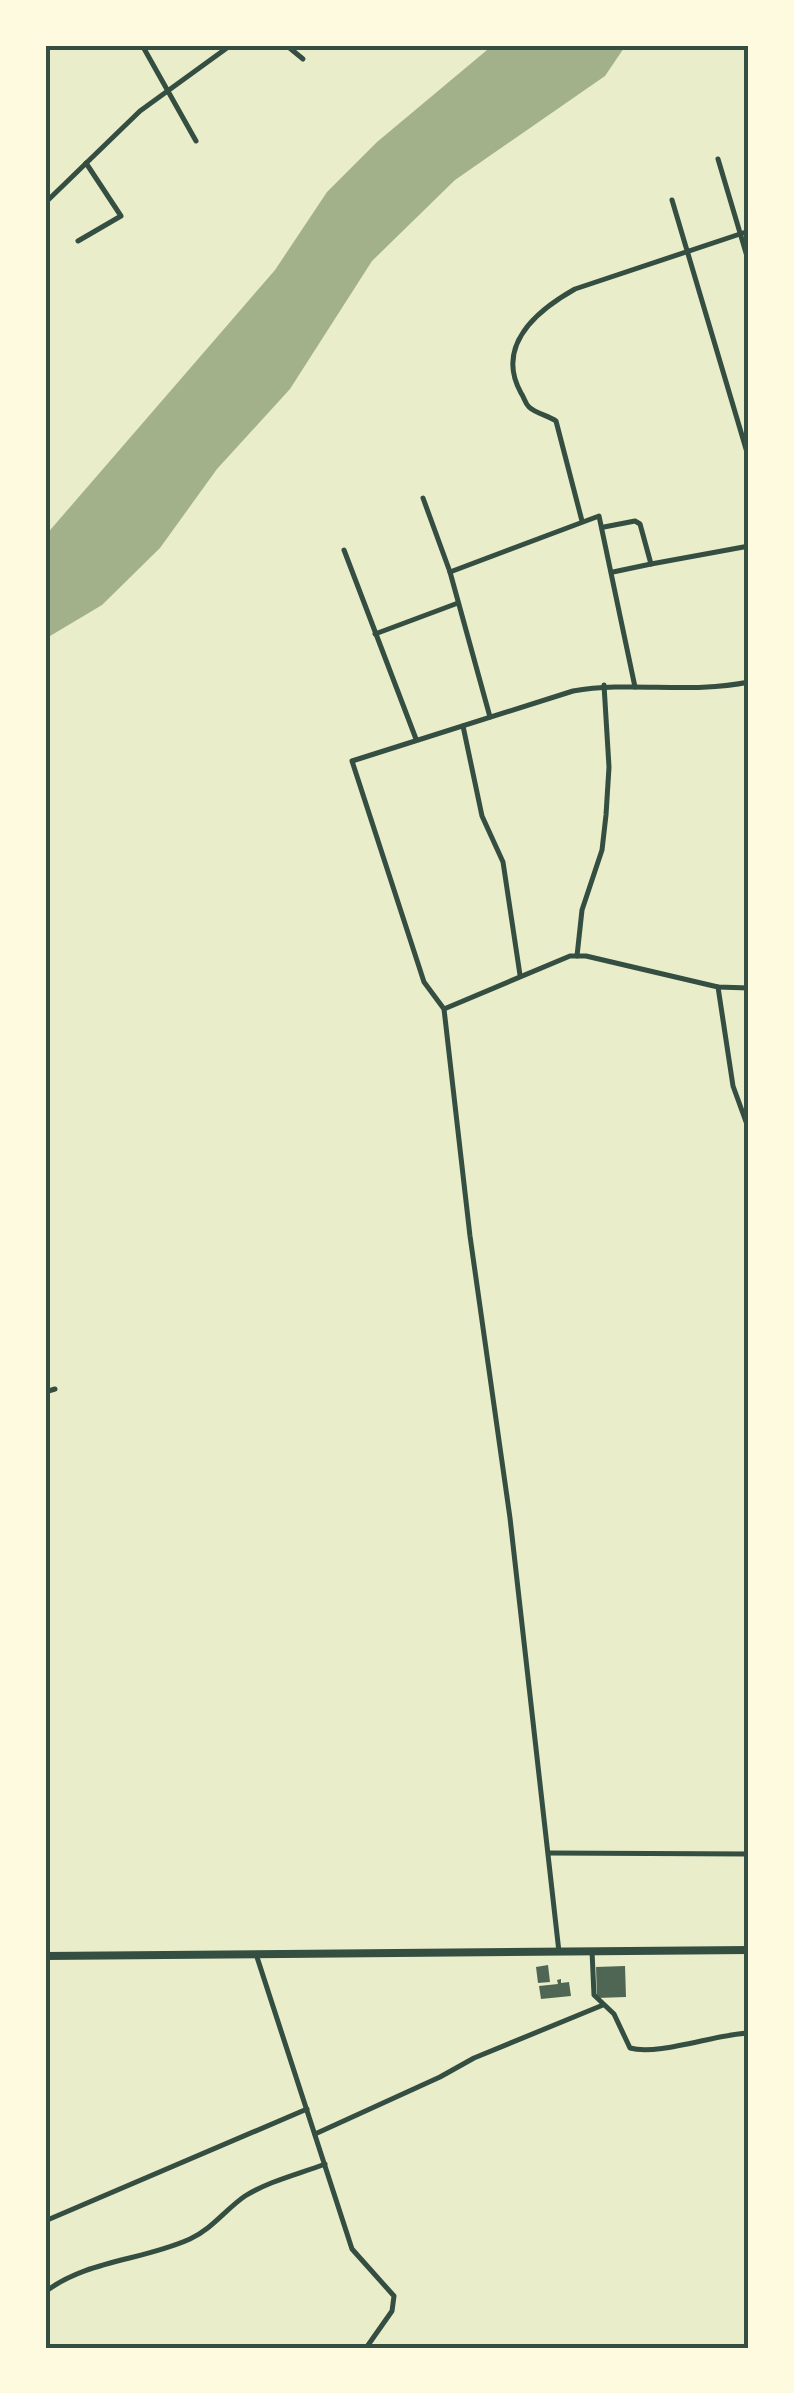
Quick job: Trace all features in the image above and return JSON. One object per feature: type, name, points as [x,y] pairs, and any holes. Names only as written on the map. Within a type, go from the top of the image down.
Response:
[{"type":"main road","points":[[45,1956],[749,1950]]},
{"type":"street","points":[[142,45],[196,140]]},
{"type":"street","points":[[45,203],[140,112],[231,45]]},
{"type":"street","points":[[286,45],[303,59]]},
{"type":"street","points":[[718,159],[749,262]]},
{"type":"street","points":[[78,241],[122,216],[86,163]]},
{"type":"street","points":[[672,200],[746,434],[749,458]]},
{"type":"street","points":[[582,521],[559,426],[553,418],[529,408],[512,372],[512,352],[538,315],[575,289],[749,231]]},
{"type":"street","points":[[423,498],[450,572],[490,717]]},
{"type":"street","points":[[450,572],[599,516],[635,687]]},
{"type":"street","points":[[604,527],[636,521],[640,524],[651,564]]},
{"type":"street","points":[[613,572],[749,546]]},
{"type":"street","points":[[344,550],[416,740]]},
{"type":"street","points":[[374,634],[458,603]]},
{"type":"street","points":[[559,1952],[508,1500],[468,1219],[444,1009],[424,982],[352,762],[573,690],[604,685],[718,688],[749,682]]},
{"type":"street","points":[[577,956],[582,910],[602,850],[606,815],[609,766],[604,685]]},
{"type":"street","points":[[462,726],[482,816],[503,862],[520,976]]},
{"type":"street","points":[[444,1009],[577,956],[718,987],[749,988]]},
{"type":"street","points":[[718,987],[734,1086],[749,1130]]},
{"type":"street","points":[[45,1392],[55,1389]]},
{"type":"street","points":[[549,1854],[749,1854]]},
{"type":"street","points":[[592,1952],[594,1995],[614,2014],[624,2040],[635,2050],[749,2033]]},
{"type":"street","points":[[256,1954],[352,2249],[394,2296],[392,2311],[366,2348]]},
{"type":"street","points":[[315,2134],[474,2058],[603,2004]]},
{"type":"street","points":[[45,2221],[306,2109]]},
{"type":"street","points":[[45,2292],[72,2273],[144,2257],[187,2241],[206,2231],[247,2195],[325,2164]]},
{"type":"shaded area","points":[[493,45],[626,45],[605,76],[455,180],[372,261],[290,389],[217,469],[160,548],[102,605],[45,639],[45,536],[275,270],[327,192],[377,142]]},
{"type":"building","points":[[548,1965],[550,1982],[538,1983],[536,1967]]},
{"type":"building","points":[[625,1966],[626,1997],[597,1998],[596,1967]]},
{"type":"building","points":[[561,1979],[561,1983],[569,1982],[571,1996],[541,1999],[539,1986],[558,1984]]}]
